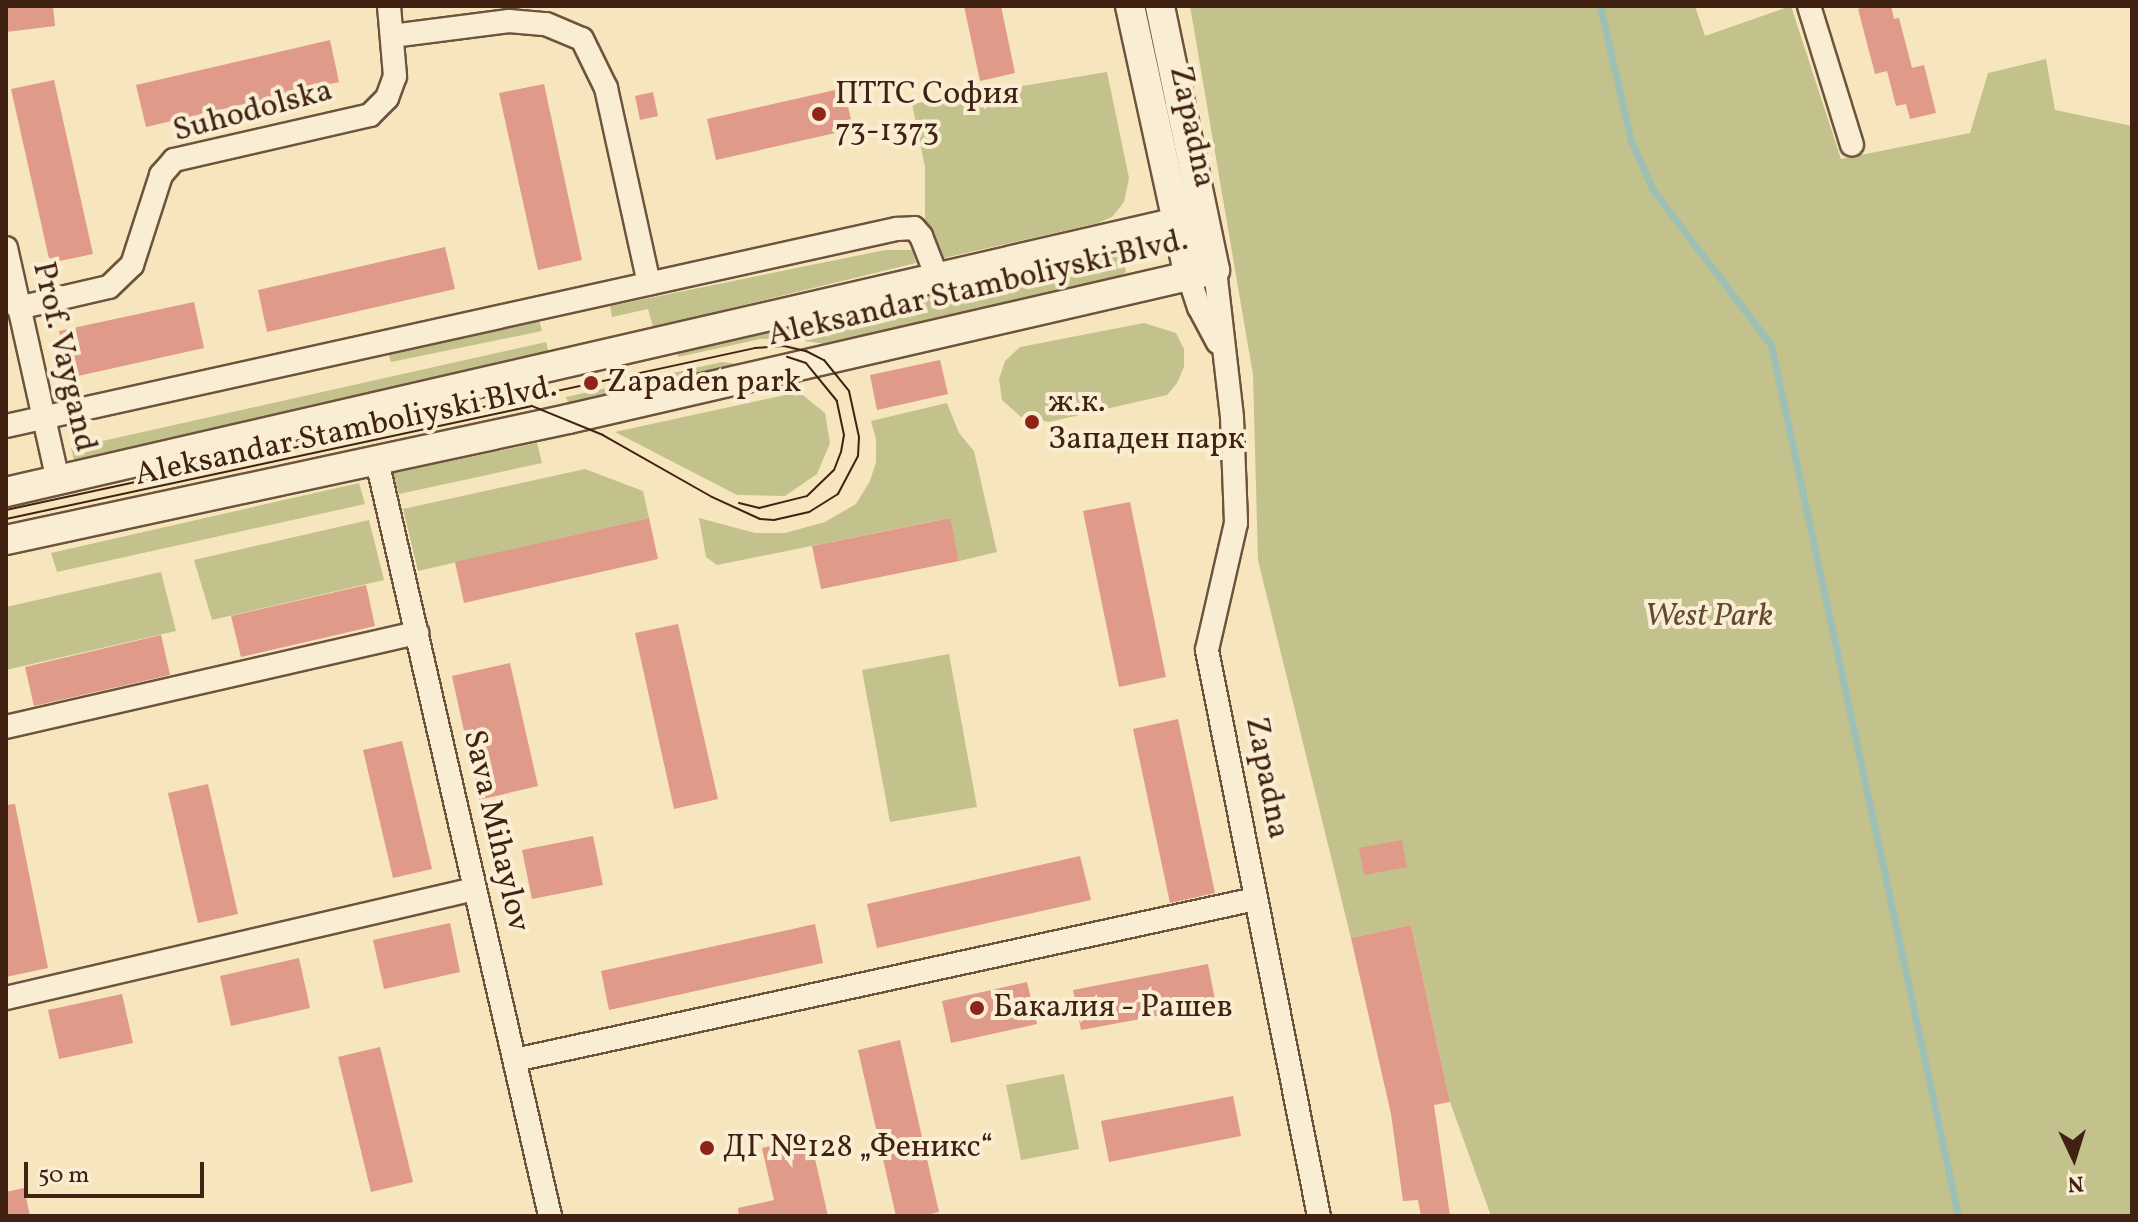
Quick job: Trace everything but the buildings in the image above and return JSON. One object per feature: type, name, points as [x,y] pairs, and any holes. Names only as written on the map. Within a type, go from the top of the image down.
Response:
[{"type":"street","name":"Suhodolska","points":[[18,308],[109,287],[132,265],[161,175],[174,160],[370,115],[387,98],[395,76],[389,6]]},
{"type":"street","name":"Zapadna","points":[[1130,6],[1190,219],[1202,273],[1199,307],[1222,350],[1232,418],[1236,523],[1207,650],[1319,1216]]},
{"type":"street","name":"Zapadna","points":[[1160,6],[1190,219]]},
{"type":"street","points":[[1809,6],[1852,145]]},
{"type":"street","points":[[392,36],[509,21],[546,24],[582,39],[606,88],[649,283]]},
{"type":"street","name":"Aleksandar Stamboliyski Blvd.","points":[[6,492],[1190,219]]},
{"type":"street","points":[[6,426],[897,229],[914,228],[928,248],[937,277]]},
{"type":"street","name":"Prof. Vaygand","points":[[6,248],[8,275],[58,480]]},
{"type":"street","name":"Aleksandar Stamboliyski Blvd.","points":[[6,540],[377,461],[1202,273]]},
{"type":"street","name":"Sava Mihaylov","points":[[377,461],[550,1216]]},
{"type":"street","points":[[6,727],[417,633]]},
{"type":"street","points":[[6,998],[475,889]]},
{"type":"street","points":[[515,1060],[1255,899]]},
{"type":"green space","name":"West Park","points":[[1190,6],[1695,6],[1705,36],[1791,6],[1841,159],[1970,133],[1988,73],[2046,59],[2055,110],[2132,126],[2132,1216],[1491,1216],[1450,1102],[1411,925],[1351,938],[1258,560],[1253,375]]},
{"type":"green space","points":[[1107,72],[1129,178],[1124,202],[1112,217],[1098,223],[944,258],[934,233],[925,223],[925,167],[912,104]]},
{"type":"green space","points":[[885,250],[912,250],[916,263],[653,327],[648,309],[612,317],[610,306]]},
{"type":"green space","points":[[1114,257],[1123,258],[1126,272],[1115,279],[852,341],[825,344],[760,339],[678,357],[676,347]]},
{"type":"green space","points":[[539,320],[542,331],[391,362],[388,352]]},
{"type":"green space","points":[[1144,323],[1176,333],[1184,349],[1184,367],[1167,395],[1049,422],[1021,417],[1002,400],[999,379],[1005,361],[1020,347]]},
{"type":"green space","points":[[546,342],[549,355],[74,460],[71,448]]},
{"type":"green space","points":[[722,362],[753,366],[570,407],[566,397]]},
{"type":"green space","points":[[799,392],[825,413],[830,443],[817,474],[785,496],[737,495],[615,432]]},
{"type":"green space","points":[[947,403],[959,433],[974,451],[997,552],[959,561],[949,518],[717,565],[706,557],[699,518],[755,533],[785,533],[825,522],[856,504],[870,481],[876,462],[876,439],[871,421]]},
{"type":"green space","points":[[537,443],[542,463],[399,494],[393,473]]},
{"type":"green space","points":[[585,469],[643,491],[649,518],[418,571],[403,509]]},
{"type":"green space","points":[[359,483],[365,504],[57,572],[51,553]]},
{"type":"green space","points":[[369,520],[384,580],[212,620],[194,560]]},
{"type":"green space","points":[[161,572],[176,631],[6,670],[6,607]]},
{"type":"green space","points":[[949,654],[977,807],[890,822],[862,670]]},
{"type":"green space","points":[[1064,1074],[1079,1149],[1021,1160],[1006,1085]]},
{"type":"waterway","points":[[1600,6],[1631,141],[1653,190],[1771,345],[1958,1216]]},
{"type":"tram line","points":[[6,510],[755,348],[784,346],[806,351],[824,360],[849,391],[859,437],[858,456],[838,494],[809,512],[774,520],[760,519],[712,497],[603,435],[532,406],[6,519]]},
{"type":"tram line","points":[[739,503],[759,508],[807,496],[834,470],[841,452],[844,435],[837,401],[806,363],[787,357]]},
{"type":"place","name":"ПТТС София 73-1373","points":[[819,114]]},
{"type":"place","name":"Zapaden park","points":[[591,383]]},
{"type":"place","name":"ж.к. Западен парк","points":[[1032,422]]},
{"type":"place","name":"Бакалия - Рашев","points":[[977,1008]]},
{"type":"place","name":"ДГ №128 „Феникс“","points":[[707,1148]]}]
